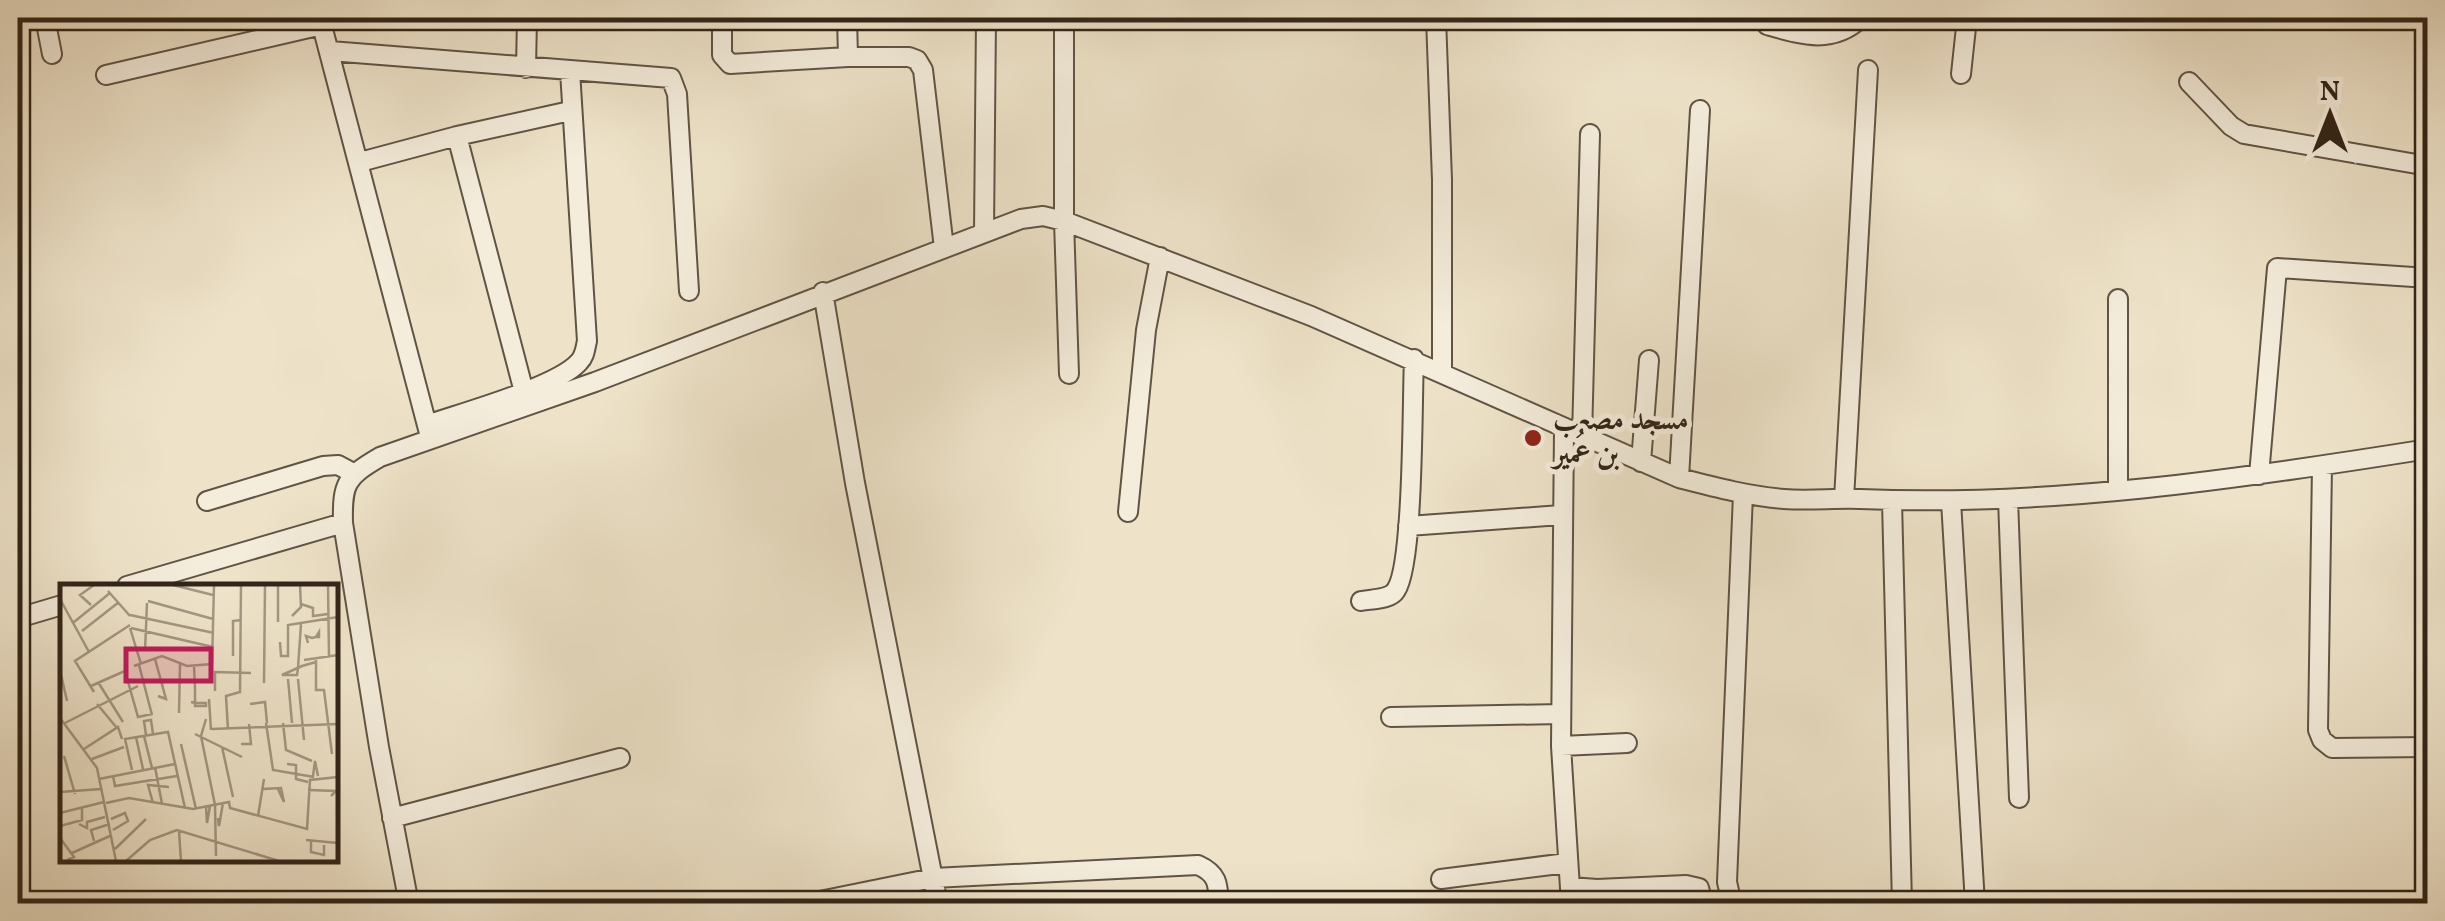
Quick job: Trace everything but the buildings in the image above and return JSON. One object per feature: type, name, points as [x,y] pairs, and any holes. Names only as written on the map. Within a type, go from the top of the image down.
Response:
[{"type":"street","points":[[45,18],[52,54]]},
{"type":"street","points":[[526,68],[527,18]]},
{"type":"street","points":[[722,18],[722,55],[730,64],[848,57],[916,60],[922,70],[944,248]]},
{"type":"street","points":[[847,18],[848,57]]},
{"type":"street","points":[[984,232],[986,18]]},
{"type":"street","points":[[1064,18],[1069,374]]},
{"type":"street","points":[[1436,18],[1442,180],[1442,372]]},
{"type":"street","points":[[1767,26],[1814,38],[1849,29],[1861,18]]},
{"type":"street","points":[[1961,74],[1967,18]]},
{"type":"street","points":[[106,75],[321,21],[429,432]]},
{"type":"street","points":[[330,51],[666,76],[674,82],[689,291]]},
{"type":"street","points":[[1844,499],[1868,70]]},
{"type":"street","points":[[409,904],[343,523],[342,492],[353,473],[380,457],[572,369],[583,359],[586,341],[570,71]]},
{"type":"street","points":[[2188,82],[2244,134],[2428,166]]},
{"type":"street","points":[[1679,478],[1700,110]]},
{"type":"street","points":[[360,162],[570,111]]},
{"type":"street","points":[[1582,437],[1590,134]]},
{"type":"street","points":[[457,136],[524,392]]},
{"type":"street","points":[[429,432],[595,382],[984,232],[1043,216],[1160,257],[1414,359],[1564,430],[1679,478],[1743,494],[1892,501],[2008,499],[2260,475],[2428,449]]},
{"type":"street","points":[[1128,512],[1146,330],[1160,257]]},
{"type":"street","points":[[2260,475],[2278,268],[2428,278]]},
{"type":"street","points":[[824,292],[855,483],[938,904]]},
{"type":"street","points":[[2118,299],[2118,490]]},
{"type":"street","points":[[1361,602],[1390,596],[1399,585],[1408,526],[1414,359]]},
{"type":"street","points":[[1640,462],[1650,360]]},
{"type":"street","points":[[1564,430],[1561,746],[1570,895],[1598,889],[1686,885],[1698,888],[1703,904]]},
{"type":"street","points":[[208,501],[322,466],[338,465],[353,473]]},
{"type":"street","points":[[2322,466],[2318,730],[2332,748],[2428,747]]},
{"type":"street","points":[[1732,904],[1727,882],[1743,494]]},
{"type":"street","points":[[2008,499],[2020,798]]},
{"type":"street","points":[[1892,501],[1902,904]]},
{"type":"street","points":[[1950,501],[1975,904]]},
{"type":"street","points":[[1408,526],[1561,515]]},
{"type":"street","points":[[134,584],[343,523]]},
{"type":"street","points":[[18,618],[60,606]]},
{"type":"street","points":[[1390,717],[1561,714]]},
{"type":"street","points":[[1561,746],[1627,743]]},
{"type":"street","points":[[392,818],[620,758]]},
{"type":"street","points":[[1442,879],[1567,862]]},
{"type":"street","points":[[805,904],[933,878],[1198,865],[1210,870],[1218,881],[1220,904]]},
{"type":"place","name":"مسجد مصعب بن عُمير","points":[[1533,438]]}]
